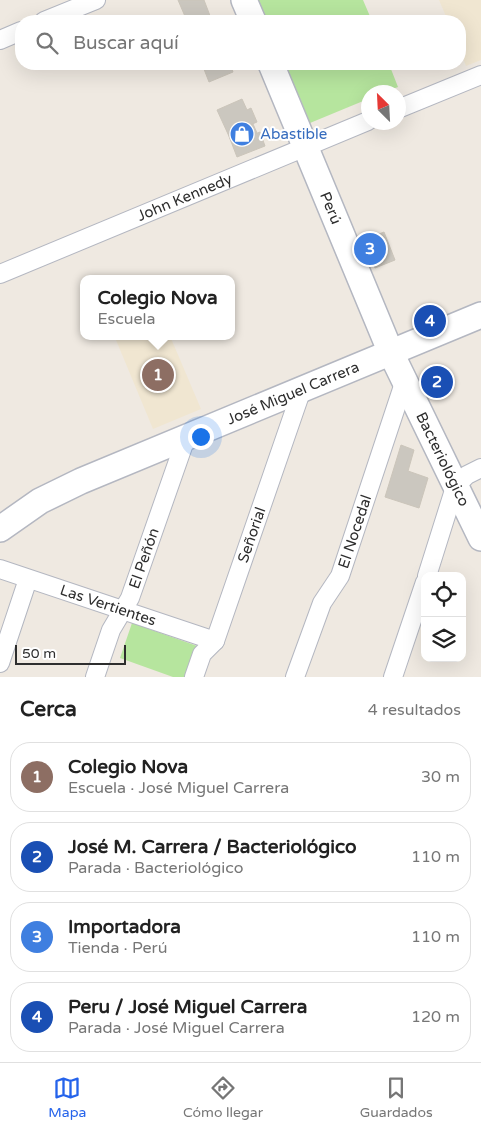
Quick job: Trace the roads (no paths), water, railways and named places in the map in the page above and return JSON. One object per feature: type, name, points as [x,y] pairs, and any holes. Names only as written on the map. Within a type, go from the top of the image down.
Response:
[{"type":"street","points":[[59,15],[96,0]]},
{"type":"street","points":[[244,0],[250,15]]},
{"type":"street","points":[[0,40],[15,34]]},
{"type":"street","name":"Perú","points":[[273,70],[390,352]]},
{"type":"street","points":[[406,106],[481,75]]},
{"type":"street","name":"John Kennedy","points":[[0,274],[361,124]]},
{"type":"street","name":"José Miguel Carrera","points":[[0,529],[26,510],[58,492],[390,352],[481,316]]},
{"type":"street","name":"Bacteriológico","points":[[390,352],[481,538]]},
{"type":"street","name":"El Nocedal","points":[[295,677],[322,603],[340,576],[404,383]]},
{"type":"street","name":"Señorial","points":[[194,677],[202,654],[215,641],[302,389]]},
{"type":"street","name":"El Peñón","points":[[95,677],[111,630],[130,598],[186,438]]},
{"type":"street","points":[[428,572],[455,486],[467,475],[481,468]]},
{"type":"street","name":"Las Vertientes","points":[[0,569],[215,641]]},
{"type":"street","points":[[0,663],[28,579]]},
{"type":"street","points":[[393,677],[421,594]]},
{"type":"place","name":"Abastible","points":[[242,134]]},
{"type":"place","name":"Importadora","points":[[370,249]]},
{"type":"place","name":"Peru / José Miguel Carrera","points":[[430,321]]},
{"type":"place","name":"Colegio Nova","points":[[158,375]]},
{"type":"place","name":"José M. Carrera / Bacteriológico","points":[[437,382]]}]
